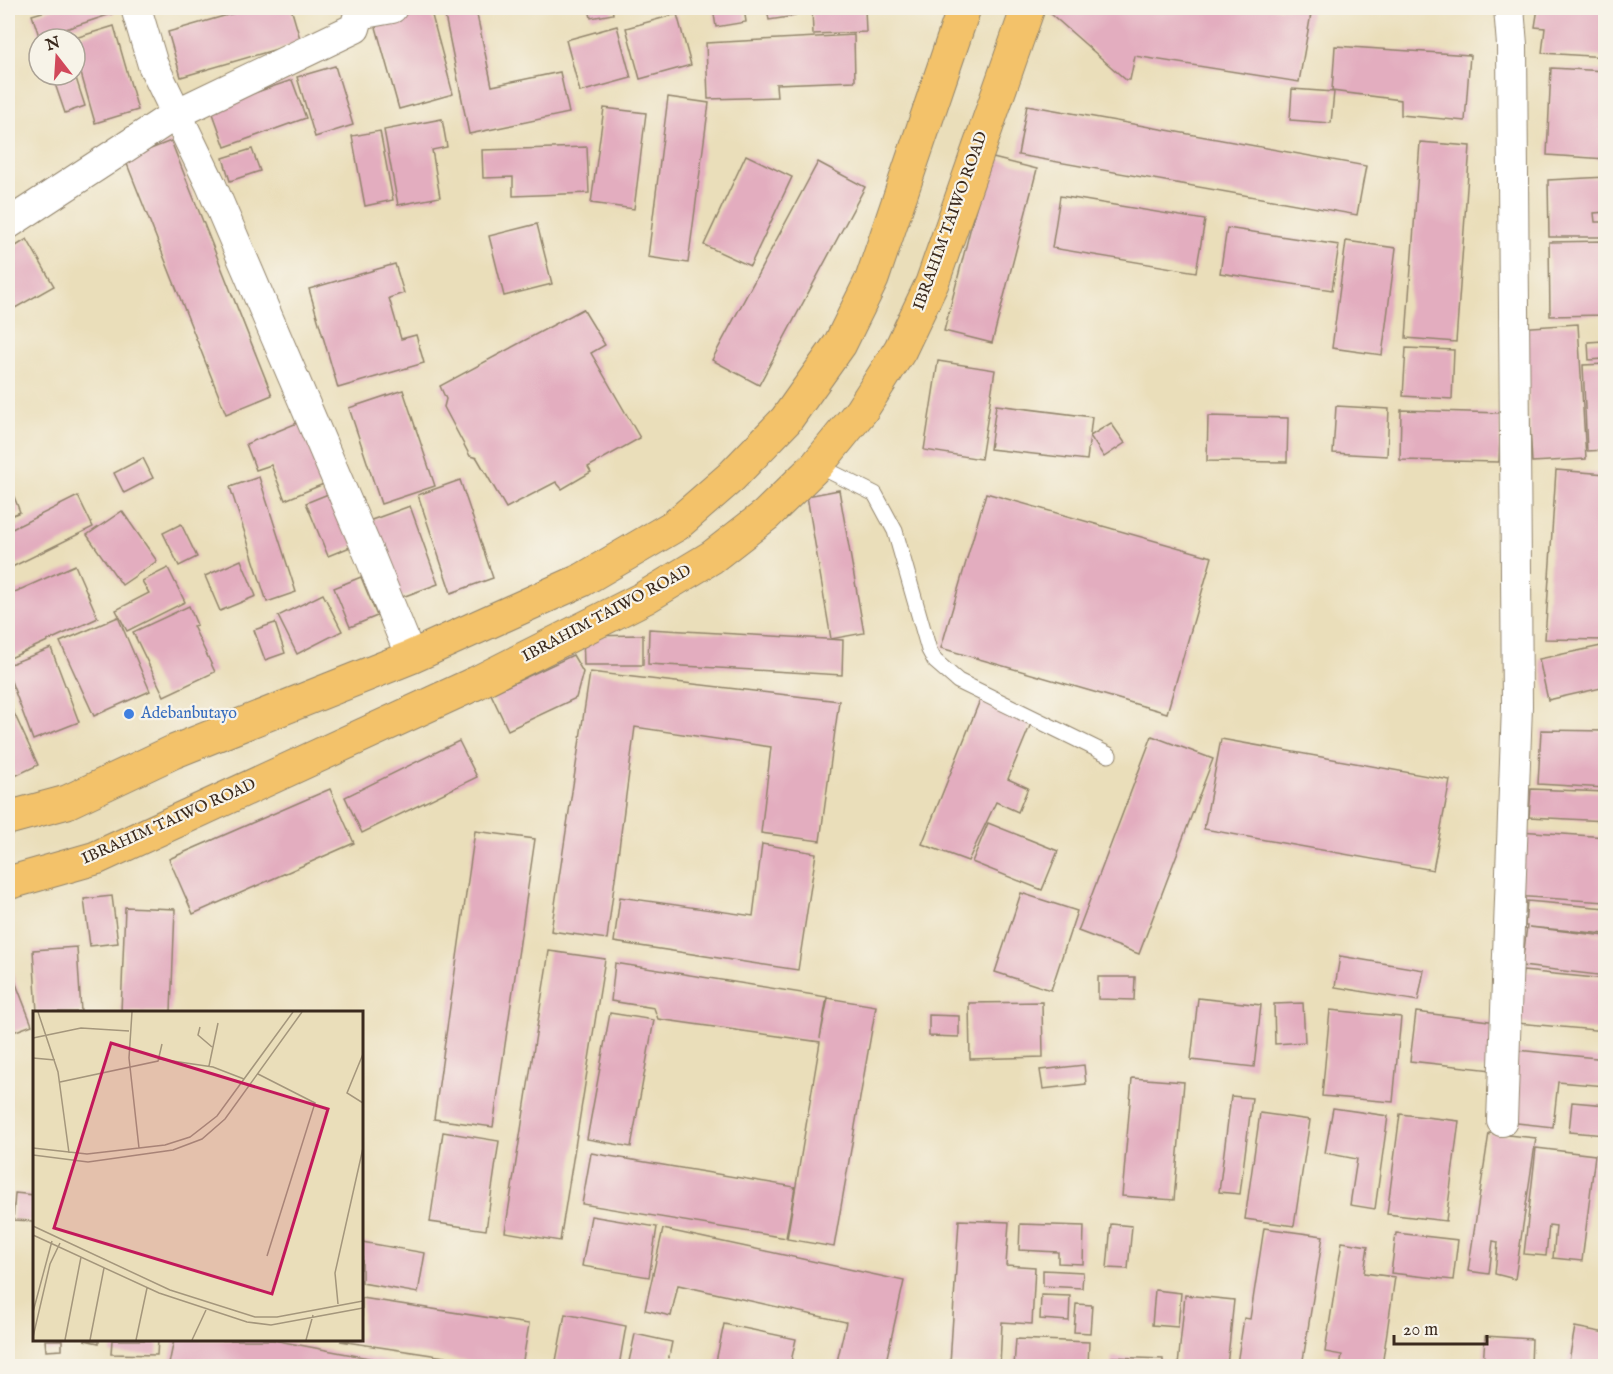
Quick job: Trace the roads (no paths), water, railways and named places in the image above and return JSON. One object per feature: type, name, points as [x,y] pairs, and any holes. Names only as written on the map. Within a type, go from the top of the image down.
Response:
[{"type":"main road","points":[[8,819],[67,802],[173,752],[411,657],[582,580],[668,530],[731,477],[786,420],[840,344],[872,279],[964,8]]},
{"type":"main road","name":"IBRAHIM TAIWO ROAD","points":[[8,883],[96,858],[476,683],[644,598],[712,557],[766,515],[817,465],[861,411],[900,350],[932,283],[1028,8]]},
{"type":"street","points":[[136,8],[153,66],[211,185],[411,657]]},
{"type":"street","points":[[8,224],[176,114],[355,28],[358,11],[392,8]]},
{"type":"street","points":[[1502,1121],[1517,706],[1512,68],[1509,8]]},
{"type":"lane","points":[[817,465],[875,494],[895,531],[929,650],[935,661],[958,681],[1109,754]]},
{"type":"place","name":"Adebanbutayo","points":[[129,714]]}]
